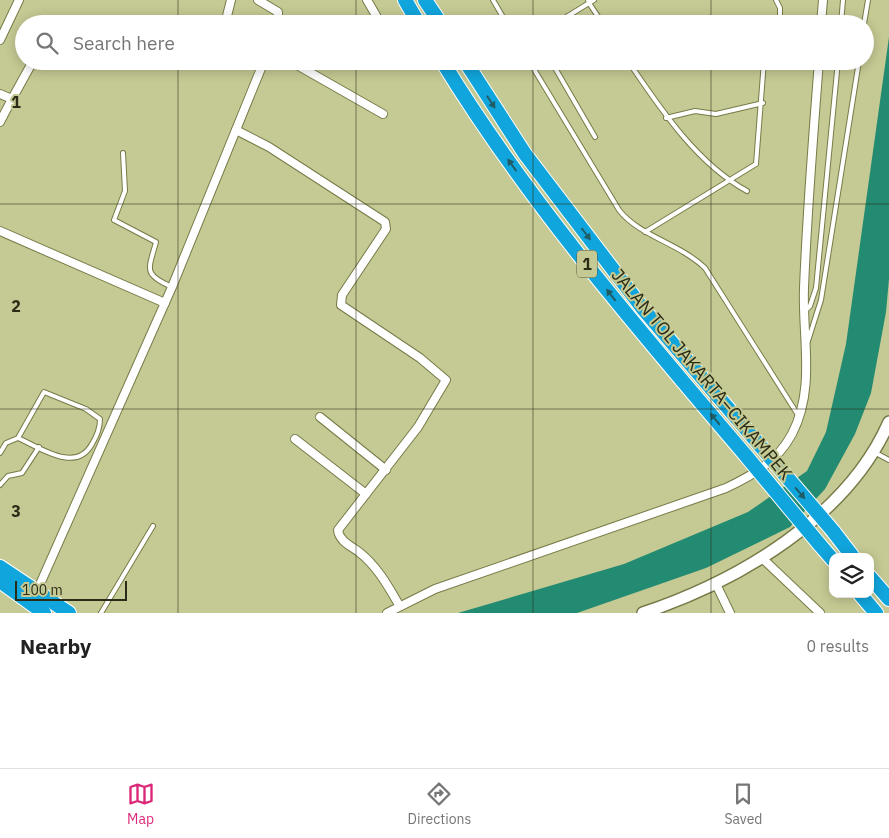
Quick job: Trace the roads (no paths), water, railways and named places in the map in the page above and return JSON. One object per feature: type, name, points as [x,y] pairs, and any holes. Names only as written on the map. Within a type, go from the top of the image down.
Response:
[{"type":"highway","points":[[405,0],[414,15]]},
{"type":"highway","points":[[425,0],[435,15]]},
{"type":"highway","name":"JALAN TOL JAKARTA–CIKAMPEK","points":[[448,70],[505,155],[562,232],[630,318],[829,555]]},
{"type":"highway","name":"JALAN TOL JAKARTA–CIKAMPEK","points":[[471,70],[525,154],[638,302],[850,553]]},
{"type":"highway","points":[[0,567],[69,613]]},
{"type":"highway","points":[[874,576],[889,589]]},
{"type":"highway","points":[[0,581],[44,613]]},
{"type":"highway","points":[[874,582],[889,599]]},
{"type":"highway","points":[[863,598],[876,613]]},
{"type":"street","points":[[0,40],[19,0]]},
{"type":"street","points":[[228,15],[232,0]]},
{"type":"street","points":[[258,0],[278,12],[278,15]]},
{"type":"street","points":[[367,0],[376,15]]},
{"type":"street","points":[[822,15],[823,0]]},
{"type":"street","points":[[0,122],[28,70]]},
{"type":"street","points":[[37,592],[172,287],[260,70]]},
{"type":"street","points":[[306,70],[383,114]]},
{"type":"street","points":[[387,613],[435,589],[739,482],[760,471],[782,450],[792,433],[798,415],[808,370],[803,314],[806,222],[818,70]]},
{"type":"street","points":[[0,94],[12,99]]},
{"type":"street","points":[[236,130],[269,147],[385,222],[386,229],[342,295],[341,305],[420,358],[446,380],[418,427],[341,527],[338,535],[370,563],[382,577],[400,605]]},
{"type":"street","points":[[0,231],[165,303]]},
{"type":"street","points":[[320,417],[386,470]]},
{"type":"street","points":[[643,613],[716,584],[763,559],[833,502],[874,452],[889,422]]},
{"type":"street","points":[[295,438],[366,494]]},
{"type":"street","points":[[763,559],[820,613]]},
{"type":"street","points":[[716,584],[730,613]]},
{"type":"lane","points":[[493,0],[502,15]]},
{"type":"lane","points":[[570,15],[589,1],[594,0]]},
{"type":"lane","points":[[776,0],[780,8],[780,15]]},
{"type":"lane","points":[[842,15],[843,0]]},
{"type":"lane","points":[[866,15],[868,0]]},
{"type":"lane","points":[[589,1],[598,15]]},
{"type":"lane","points":[[534,70],[625,218],[645,232],[687,253],[711,276],[798,415]]},
{"type":"lane","points":[[555,70],[595,137]]},
{"type":"lane","points":[[634,70],[666,118],[728,180],[747,191]]},
{"type":"lane","points":[[645,232],[756,164],[764,70]]},
{"type":"lane","points":[[803,314],[810,306],[816,288],[837,70]]},
{"type":"lane","points":[[805,347],[821,300],[858,70]]},
{"type":"lane","points":[[666,118],[695,111],[716,114],[762,103]]},
{"type":"lane","points":[[123,153],[125,191],[114,220],[156,241],[149,270],[155,279],[172,287]]},
{"type":"lane","points":[[0,453],[6,443],[18,438],[44,392],[86,409],[100,419],[92,446],[82,457],[74,459],[60,457],[18,438]]},
{"type":"lane","points":[[0,485],[8,476],[22,473],[39,447]]},
{"type":"lane","points":[[874,452],[889,460]]},
{"type":"lane","points":[[101,613],[153,526]]},
{"type":"water","points":[[889,37],[889,279],[886,312],[871,393],[855,434],[825,489],[790,527],[706,568],[577,613],[458,613],[624,564],[748,512],[807,471],[826,432],[846,344]]}]
